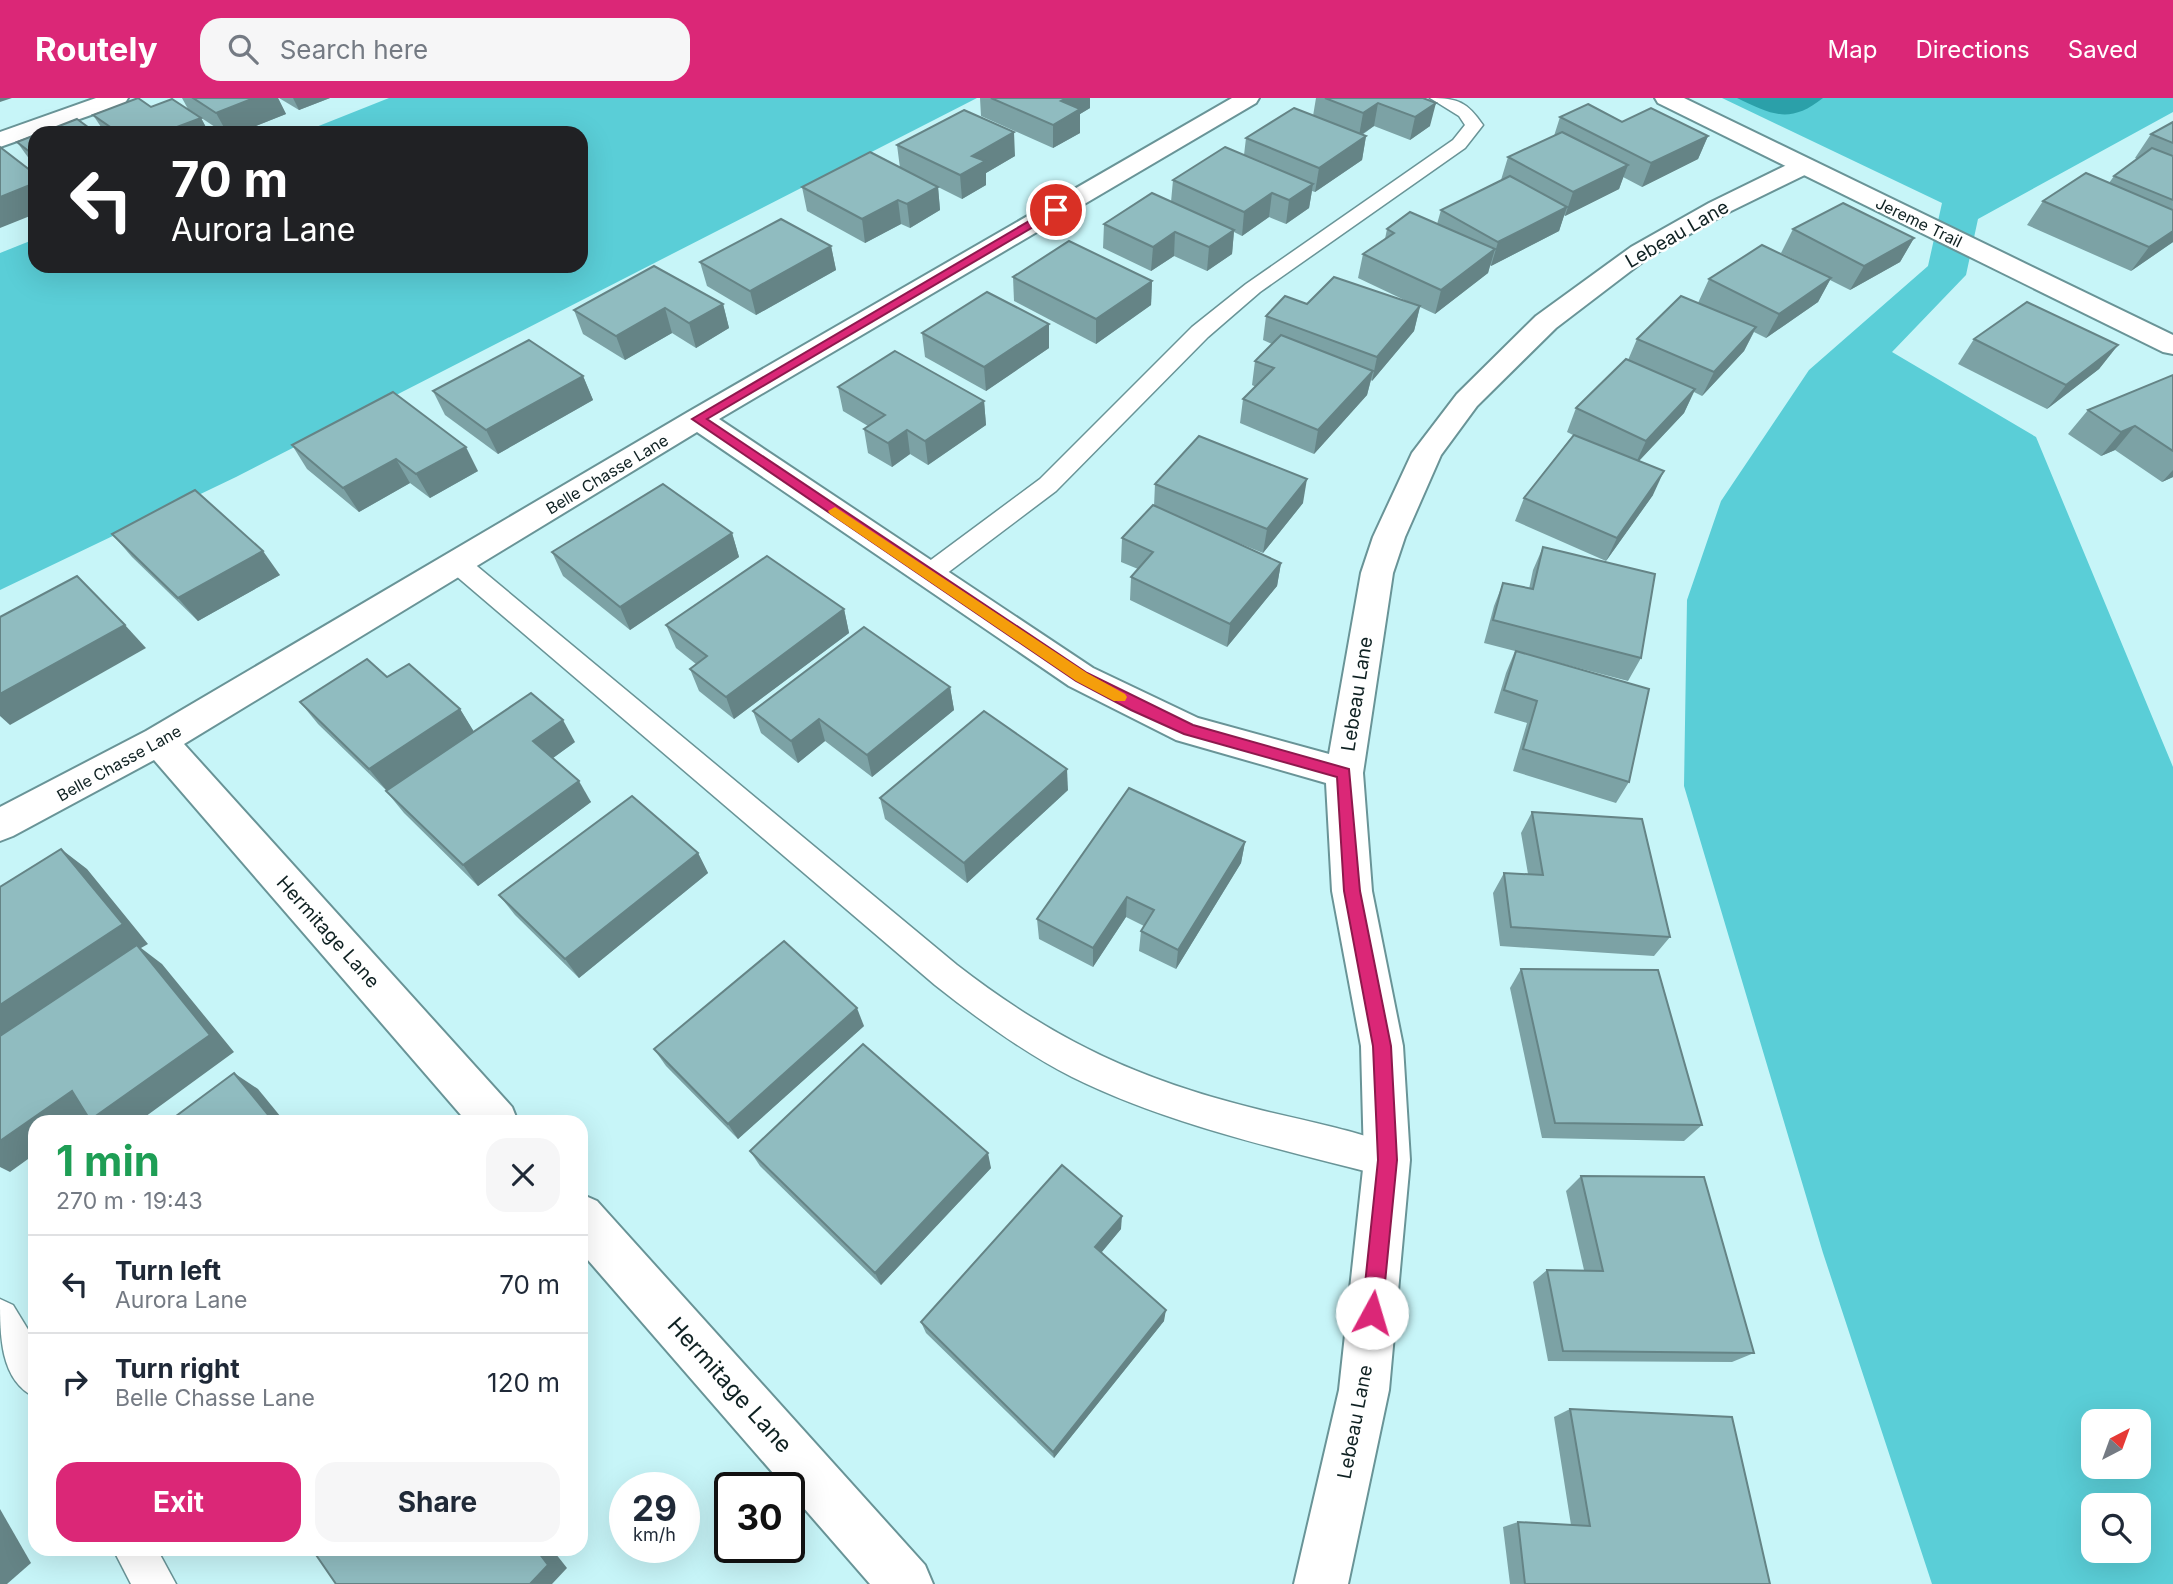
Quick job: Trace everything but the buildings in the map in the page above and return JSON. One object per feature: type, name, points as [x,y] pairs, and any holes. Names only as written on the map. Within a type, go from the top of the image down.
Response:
[{"type":"street","points":[[39,126],[117,98]]},
{"type":"street","name":"Belle Chasse Lane","points":[[0,825],[159,741],[698,419],[1248,98]]},
{"type":"street","name":"Jereme Trail","points":[[1666,98],[2172,344]]},
{"type":"street","points":[[0,140],[28,130]]},
{"type":"street","name":"Lebeau Lane","points":[[1321,1584],[1364,1390],[1387,1160],[1382,1046],[1352,891],[1344,773],[1377,573],[1389,537],[1427,453],[1435,442],[1467,400],[1546,323],[1640,252],[1718,208],[1804,166]]},
{"type":"street","points":[[698,419],[1082,677],[1189,730],[1344,773]]},
{"type":"street","name":"Hermitage Lane","points":[[159,741],[490,1115]]},
{"type":"street","name":"Hermitage Lane","points":[[588,1225],[906,1584]]},
{"type":"lane","points":[[929,575],[1048,485],[1200,332],[1242,297],[1459,144],[1474,125],[1456,106],[1439,98]]},
{"type":"lane","points":[[457,564],[989,1010],[1083,1064],[1130,1086],[1177,1102],[1387,1160]]},
{"type":"lane","points":[[0,1318],[28,1366]]},
{"type":"lane","points":[[138,1556],[155,1584]]},
{"type":"shaded area","points":[[389,98],[977,98],[236,477],[0,590],[0,253],[28,242],[28,273],[588,273],[588,126],[319,126]]},
{"type":"shaded area","points":[[1722,98],[2173,98],[2173,112],[1978,219],[1966,275],[1892,352],[2036,437],[2173,767],[2173,1584],[1932,1584],[1823,1253],[1684,786],[1687,600],[1721,501],[1809,370],[1928,266],[1942,203]]},
{"type":"shaded area","points":[[1737,98],[1823,98],[1800,112],[1780,114],[1760,109]]},
{"type":"slow traffic","points":[[835,511],[1082,677],[1120,697]]},
{"type":"route","points":[[1056,210],[698,419],[1082,677],[1189,730],[1344,773],[1352,891],[1382,1046],[1387,1160],[1372,1313]]}]
